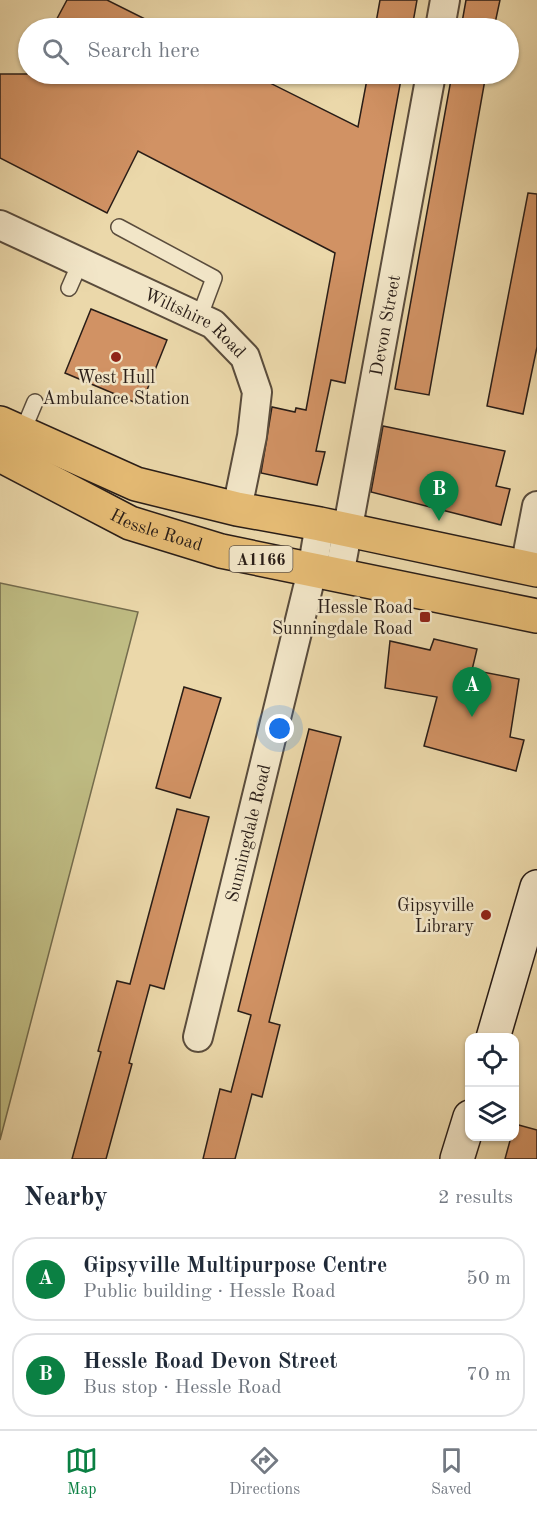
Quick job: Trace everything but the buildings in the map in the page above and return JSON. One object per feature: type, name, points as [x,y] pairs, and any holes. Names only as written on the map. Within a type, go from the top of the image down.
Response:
[{"type":"main road","name":"Hessle Road","points":[[6,449],[237,509],[334,526],[531,569]]},
{"type":"main road","name":"Hessle Road","points":[[6,449],[130,522],[221,551],[537,616]]},
{"type":"street","points":[[442,18],[445,0]]},
{"type":"street","name":"Devon Street","points":[[334,526],[429,84]]},
{"type":"street","name":"Wiltshire Road","points":[[0,225],[74,275],[213,324],[245,357],[257,392],[252,436],[237,509]]},
{"type":"street","points":[[531,569],[537,506]]},
{"type":"street","name":"Sunningdale Road","points":[[198,1037],[325,574],[334,526]]},
{"type":"street","points":[[494,1033],[537,887]]},
{"type":"street","points":[[457,1159],[465,1133]]},
{"type":"lane","points":[[119,227],[214,278],[199,318]]},
{"type":"lane","points":[[6,449],[35,402]]},
{"type":"shaded area","points":[[0,583],[138,612],[0,1140]]},
{"type":"place","name":"West Hull Ambulance Station","points":[[116,357]]},
{"type":"place","name":"Hessle Road Devon Street","points":[[439,521]]},
{"type":"place","name":"Hessle Road Sunningdale Road","points":[[425,617]]},
{"type":"place","name":"Gipsyville Multipurpose Centre","points":[[472,717]]},
{"type":"place","name":"Gipsyville Library","points":[[486,915]]}]
